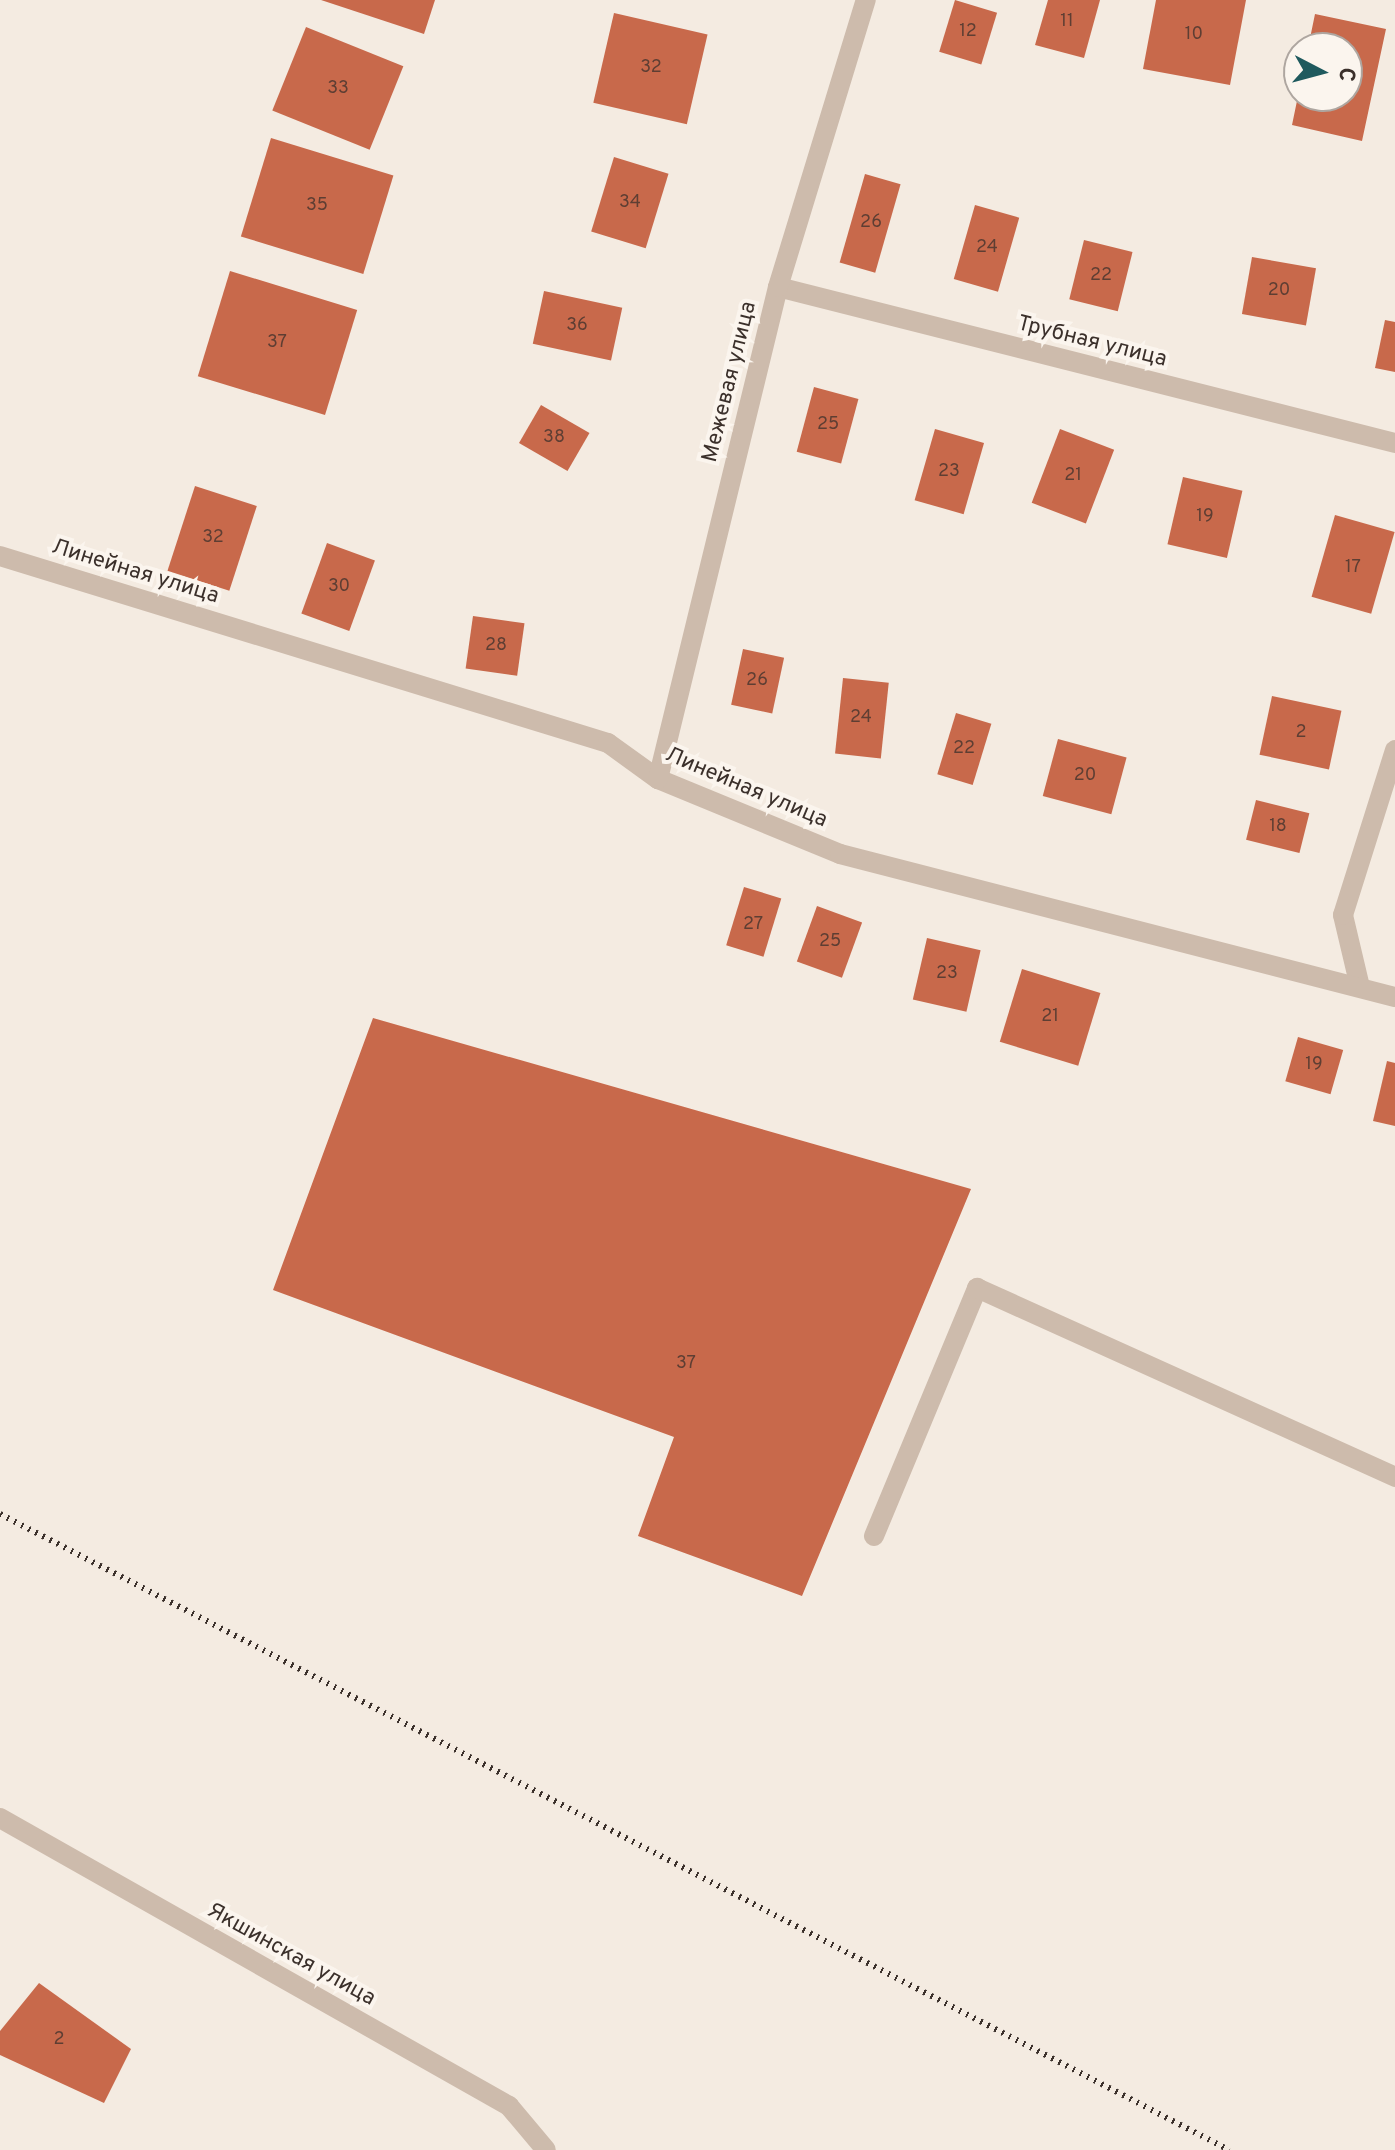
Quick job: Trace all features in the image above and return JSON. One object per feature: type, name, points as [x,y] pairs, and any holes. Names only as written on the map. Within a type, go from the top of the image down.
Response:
[{"type":"street","name":"Межевая улица","points":[[658,779],[778,287],[866,0]]},
{"type":"street","name":"Трубная улица","points":[[778,287],[1395,443]]},
{"type":"street","name":"Линейная улица","points":[[0,556],[608,743],[658,779],[840,854],[1395,997]]},
{"type":"street","points":[[1360,987],[1343,915],[1395,750]]},
{"type":"street","points":[[874,1536],[977,1288],[1395,1477]]},
{"type":"street","name":"Якшинская улица","points":[[0,1818],[509,2106],[546,2150]]},
{"type":"building","points":[[321,0],[435,0],[424,34]]},
{"type":"building","points":[[955,0],[997,13],[981,65],[939,52]]},
{"type":"building","points":[[1048,0],[1100,0],[1084,58],[1035,45]]},
{"type":"building","points":[[1156,0],[1246,0],[1230,85],[1143,69]]},
{"type":"building","points":[[614,13],[708,35],[687,124],[593,103]]},
{"type":"building","points":[[1315,14],[1386,29],[1362,141],[1292,125],[1295,112],[1363,112],[1363,32],[1311,32]]},
{"type":"building","points":[[306,27],[403,66],[370,150],[272,110]]},
{"type":"building","points":[[271,138],[393,175],[363,274],[241,236]]},
{"type":"building","points":[[614,157],[669,174],[646,248],[591,232]]},
{"type":"building","points":[[865,174],[901,184],[875,273],[840,262]]},
{"type":"building","points":[[975,205],[1019,218],[998,292],[954,279]]},
{"type":"building","points":[[1084,240],[1133,252],[1118,311],[1069,299]]},
{"type":"building","points":[[1252,257],[1316,268],[1306,325],[1242,314]]},
{"type":"building","points":[[230,271],[357,310],[325,415],[198,376]]},
{"type":"building","points":[[544,291],[622,308],[611,360],[533,344]]},
{"type":"building","points":[[1385,320],[1395,322],[1395,372],[1375,368]]},
{"type":"building","points":[[814,387],[858,399],[841,464],[797,452]]},
{"type":"building","points":[[541,405],[589,433],[567,471],[519,443]]},
{"type":"building","points":[[935,429],[984,443],[964,514],[915,500]]},
{"type":"building","points":[[1060,429],[1114,450],[1086,524],[1032,503]]},
{"type":"building","points":[[1183,477],[1242,491],[1227,558],[1167,544]]},
{"type":"building","points":[[195,486],[257,506],[229,591],[167,571]]},
{"type":"building","points":[[1335,515],[1395,532],[1371,614],[1312,597]]},
{"type":"building","points":[[327,543],[375,560],[349,631],[301,613]]},
{"type":"building","points":[[473,616],[524,623],[517,676],[466,668]]},
{"type":"building","points":[[743,649],[784,658],[772,713],[731,705]]},
{"type":"building","points":[[843,678],[889,683],[881,758],[835,754]]},
{"type":"building","points":[[1272,696],[1341,711],[1329,769],[1260,755]]},
{"type":"building","points":[[956,713],[991,724],[973,785],[937,774]]},
{"type":"building","points":[[1058,739],[1127,757],[1111,814],[1043,796]]},
{"type":"building","points":[[1256,800],[1309,813],[1299,853],[1246,840]]},
{"type":"building","points":[[744,887],[781,898],[763,957],[726,945]]},
{"type":"building","points":[[817,906],[862,922],[842,978],[797,961]]},
{"type":"building","points":[[927,938],[981,950],[966,1012],[913,999]]},
{"type":"building","points":[[1022,969],[1100,993],[1078,1066],[1000,1042]]},
{"type":"building","points":[[373,1018],[971,1189],[802,1596],[638,1536],[674,1437],[273,1290]]},
{"type":"building","points":[[1298,1037],[1343,1050],[1330,1094],[1285,1081]]},
{"type":"building","points":[[1387,1061],[1395,1063],[1395,1126],[1373,1121]]},
{"type":"building","points":[[39,1983],[131,2049],[104,2103],[0,2055],[0,2031]]},
{"type":"railway","points":[[0,1514],[1229,2150]]}]
